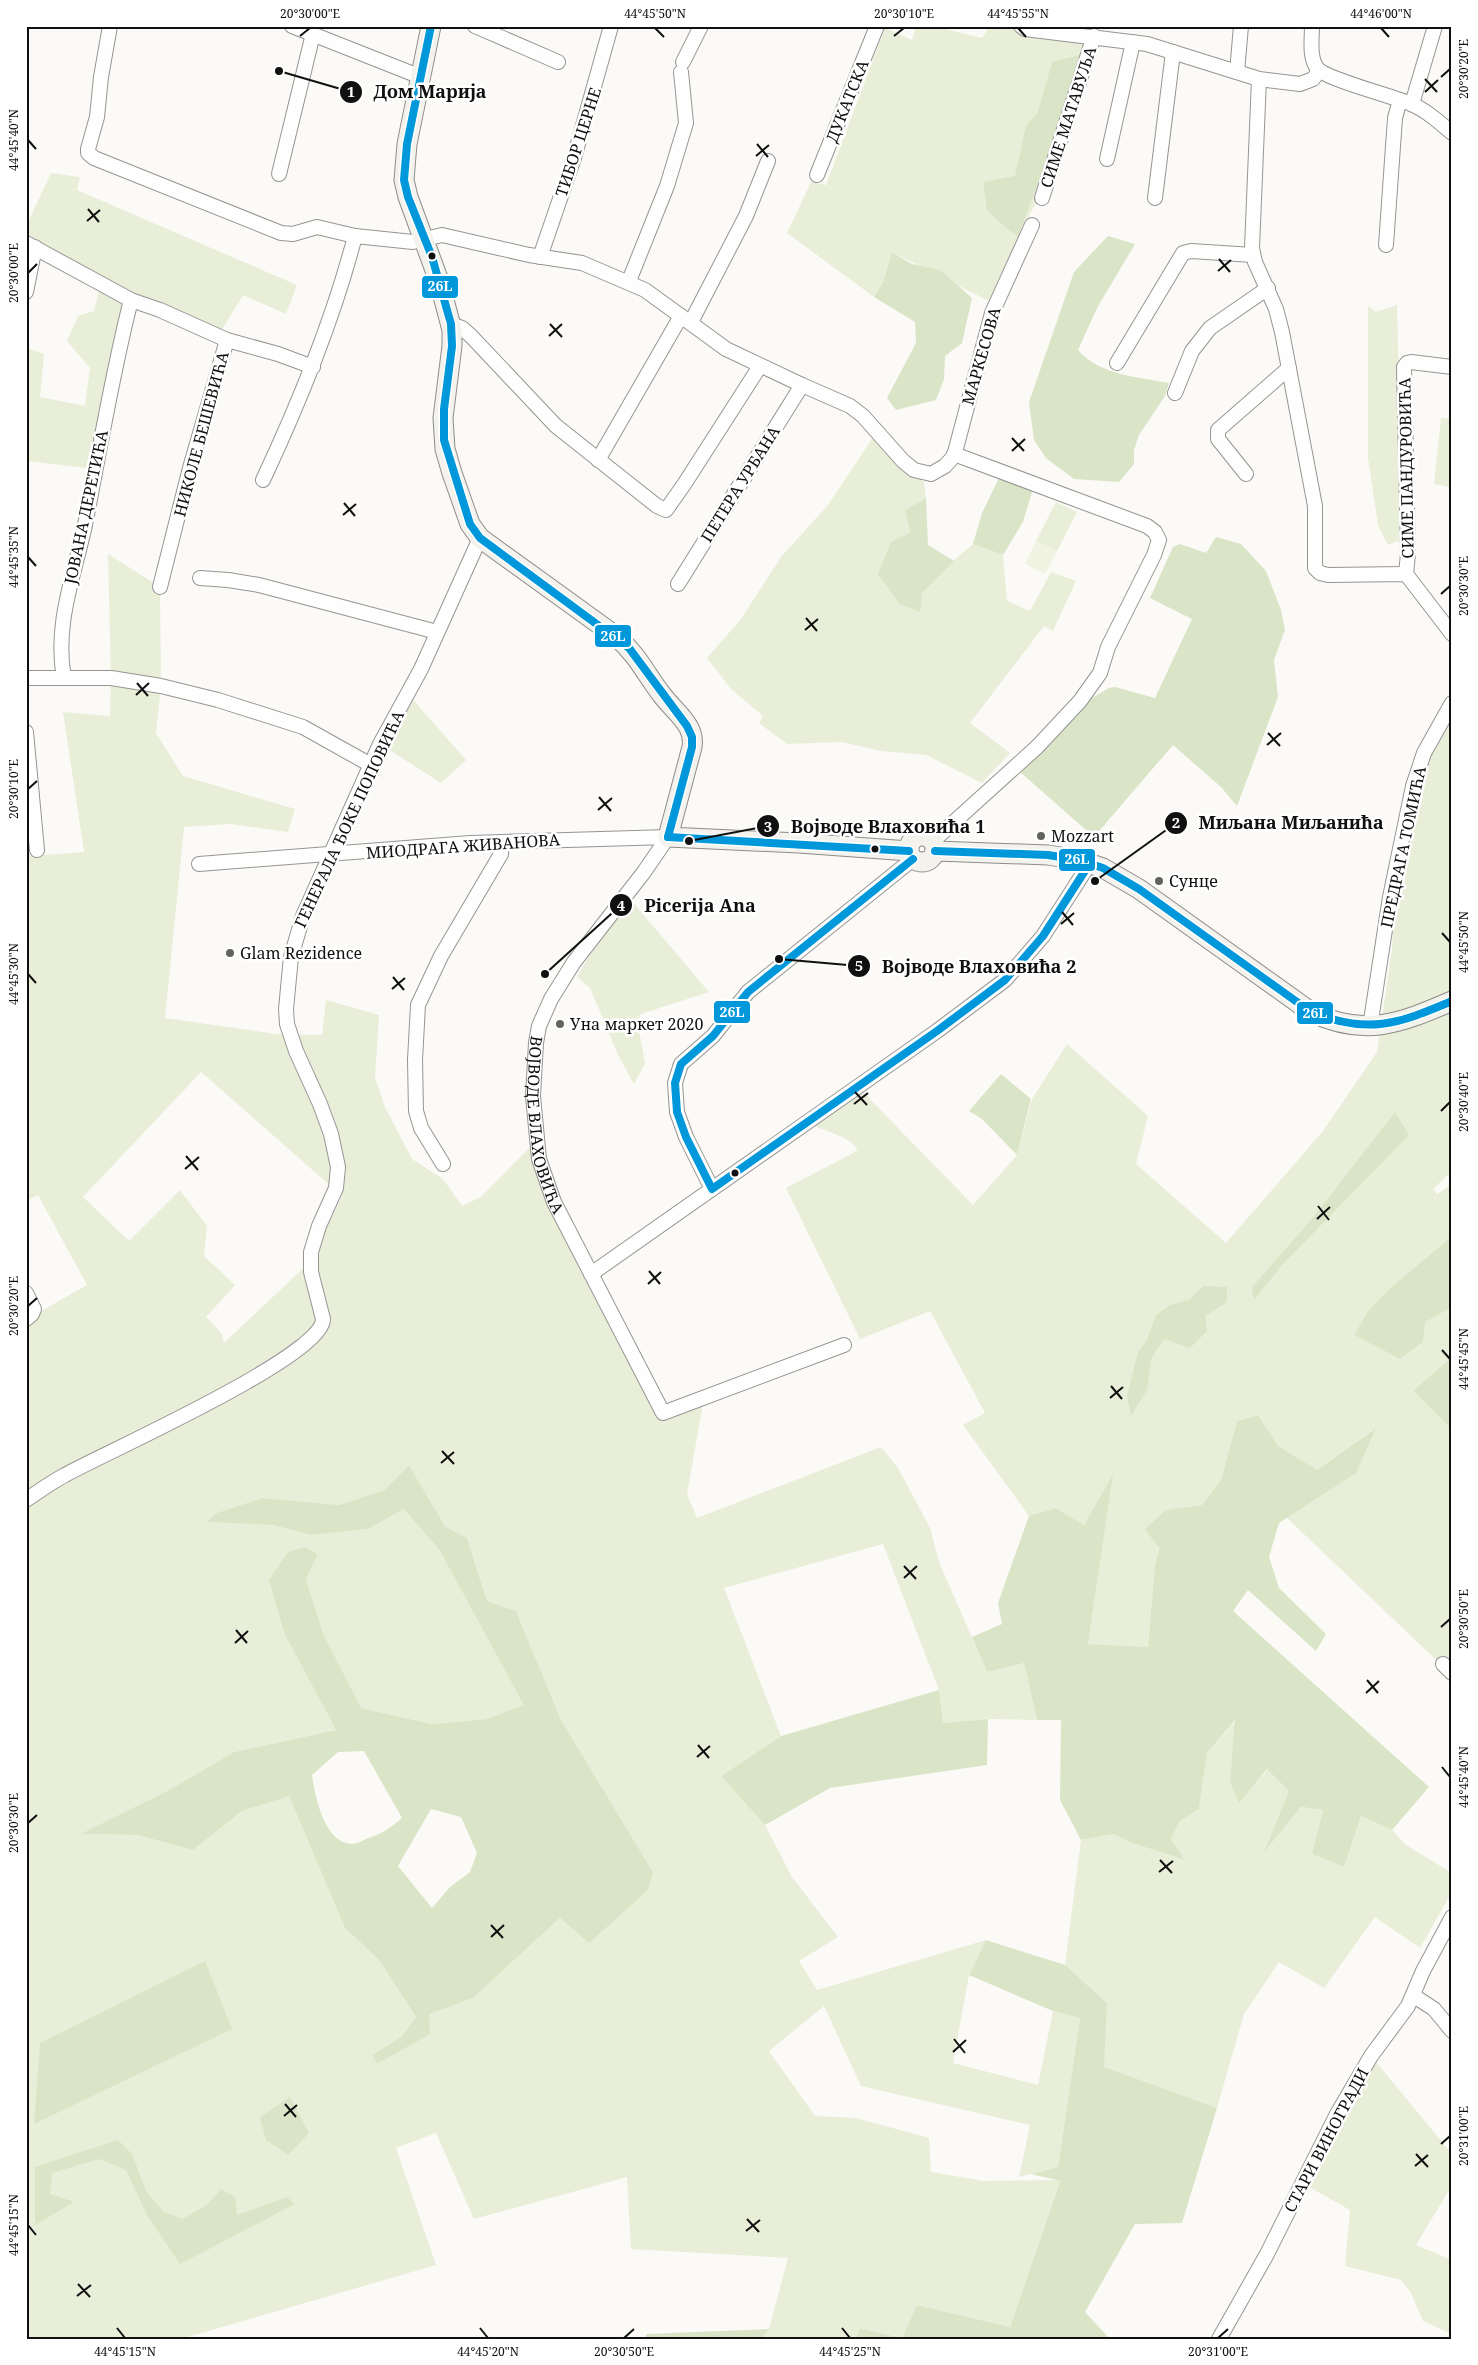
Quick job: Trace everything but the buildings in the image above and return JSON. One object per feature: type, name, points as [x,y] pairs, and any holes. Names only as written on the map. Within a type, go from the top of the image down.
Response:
[{"type":"street","points":[[110,26],[101,77],[97,117],[88,149],[90,156],[281,233],[293,234],[317,227],[355,236],[413,242],[442,235],[516,253],[582,263],[629,281],[652,294],[720,346],[858,411],[903,461],[914,470],[924,474],[931,474],[945,466],[954,454],[1147,526],[1155,532],[1159,540],[1154,555],[1108,647],[1100,673],[1089,689],[1037,747],[934,846]]},
{"type":"street","points":[[292,26],[421,77]]},
{"type":"street","name":"ВОЈВОДЕ ВЛАХОВИЋА","points":[[431,26],[407,144],[404,180],[408,198],[425,240],[451,324],[452,346],[444,409],[444,440],[470,524],[480,538],[623,642],[635,654],[662,695],[687,726],[692,737],[692,747],[668,837],[644,872],[566,974],[544,1013],[536,1043],[533,1096],[539,1159],[554,1202],[663,1413],[844,1345]]},
{"type":"street","points":[[475,26],[558,62]]},
{"type":"street","name":"ТИБОР ЦЕРНЕ","points":[[540,256],[593,96],[611,26]]},
{"type":"street","points":[[629,281],[667,186],[686,123],[682,67],[701,26]]},
{"type":"street","name":"ДУКАТСКА","points":[[817,175],[877,26]]},
{"type":"street","points":[[1021,26],[1025,29],[1094,36],[1130,36],[1172,52],[1259,78],[1300,84],[1313,79],[1320,71]]},
{"type":"street","points":[[1237,72],[1241,26]]},
{"type":"street","points":[[1312,26],[1312,55],[1320,71],[1333,78],[1406,102],[1429,114],[1452,133]]},
{"type":"street","points":[[1386,245],[1395,118],[1406,102],[1435,26]]},
{"type":"street","points":[[280,174],[313,34]]},
{"type":"street","name":"СИМЕ МАТАВУЉА","points":[[1042,198],[1094,36]]},
{"type":"street","points":[[1107,159],[1130,36]]},
{"type":"street","points":[[1155,198],[1172,52]]},
{"type":"street","points":[[1259,78],[1252,213],[1253,255],[1268,288],[1278,318],[1289,368],[1315,506],[1315,568],[1320,573],[1328,575],[1406,574],[1452,634]]},
{"type":"street","points":[[598,460],[686,319],[746,216],[768,161]]},
{"type":"street","name":"МАРКЕСОВА","points":[[954,454],[992,313],[1032,225]]},
{"type":"street","points":[[263,480],[314,367],[332,316],[355,236]]},
{"type":"street","points":[[26,292],[30,245],[131,300],[160,310],[227,340]]},
{"type":"street","points":[[1117,362],[1183,252],[1253,255]]},
{"type":"street","points":[[1175,392],[1192,351],[1210,328],[1268,288]]},
{"type":"street","name":"ЈОВАНА ДЕРЕТИЋА","points":[[64,678],[60,646],[61,629],[84,528],[109,393],[131,300]]},
{"type":"street","points":[[451,324],[462,328],[556,426],[657,506],[666,510],[760,366]]},
{"type":"street","name":"НИКОЛЕ БЕШЕВИЋА","points":[[160,587],[190,468],[227,340],[278,354],[314,367]]},
{"type":"street","name":"СИМЕ ПАНДУРОВИЋА","points":[[1406,574],[1408,554],[1404,373],[1407,363],[1452,367]]},
{"type":"street","points":[[1246,474],[1218,439],[1218,430],[1289,368]]},
{"type":"street","name":"ПЕТЕРА УРБАНА","points":[[678,584],[802,385]]},
{"type":"street","name":"ГЕНЕРАЛА ЂОКЕ ПОПОВИЋА","points":[[26,1500],[65,1475],[173,1423],[242,1384],[296,1349],[322,1326],[323,1319],[312,1272],[311,1252],[319,1226],[336,1188],[338,1167],[331,1134],[320,1104],[290,1037],[286,1009],[288,974],[294,940],[380,744],[421,669],[480,538]]},
{"type":"street","points":[[200,578],[259,585],[437,632]]},
{"type":"street","points":[[26,678],[111,678],[161,686],[218,700],[303,727],[371,765]]},
{"type":"street","name":"ПРЕДРАГА ТОМИЋА","points":[[1370,1027],[1396,862],[1413,786],[1424,752],[1452,703]]},
{"type":"street","points":[[26,732],[37,850]]},
{"type":"street","points":[[712,1189],[686,1137],[677,1112],[675,1082],[681,1064],[713,1036],[748,992],[911,855],[912,840],[918,836],[926,836],[934,846],[1032,853],[1090,863],[1134,886],[1311,1012],[1340,1024],[1370,1027],[1397,1023],[1452,1001]]},
{"type":"street","points":[[668,837],[789,842],[911,855]]},
{"type":"street","name":"МИОДРАГА ЖИВАНОВА","points":[[199,864],[502,842],[668,837]]},
{"type":"street","points":[[442,1164],[421,1128],[416,1111],[415,1060],[418,1005],[441,956],[501,854],[502,842]]},
{"type":"street","points":[[591,1274],[929,1036],[1005,980],[1043,936],[1090,863]]},
{"type":"street","points":[[26,1293],[34,1309],[32,1314],[26,1319]]},
{"type":"street","name":"СТАРИ ВИНОГРАДИ","points":[[1219,2339],[1252,2283],[1355,2080],[1414,1996],[1423,1972],[1452,1917]]},
{"type":"street","points":[[1414,1996],[1434,2009],[1452,2030]]},
{"type":"green space","points":[[916,26],[933,26],[982,38],[990,26],[1013,26],[1018,34],[1086,38],[1036,203],[1021,230],[989,301],[892,252],[883,282],[874,297],[787,233],[811,182],[826,185],[885,28],[912,40]]},
{"type":"green space","points":[[1079,55],[1058,131],[1018,236],[1006,228],[987,210],[983,182],[1015,176],[1026,126],[1038,112],[1052,62]]},
{"type":"green space","points":[[51,173],[80,177],[77,190],[297,285],[286,314],[243,295],[218,336],[131,300],[96,469],[26,461],[26,348],[44,354],[40,397],[85,406],[90,368],[67,341],[78,316],[94,311],[101,284],[26,243],[26,226]]},
{"type":"green space","points":[[1108,236],[1135,244],[1097,308],[1078,350],[1097,365],[1108,370],[1132,377],[1169,383],[1165,396],[1139,435],[1134,450],[1134,464],[1119,482],[1074,479],[1046,458],[1034,440],[1029,402],[1074,272]]},
{"type":"green space","points":[[892,252],[912,264],[940,270],[972,298],[962,343],[945,356],[944,379],[936,400],[896,410],[887,398],[916,343],[915,322],[874,297],[883,282]]},
{"type":"green space","points":[[1397,305],[1403,543],[1397,541],[1388,545],[1378,525],[1368,458],[1368,306],[1376,312]]},
{"type":"green space","points":[[1441,418],[1452,419],[1452,487],[1434,484]]},
{"type":"green space","points":[[874,436],[894,458],[924,482],[926,498],[905,510],[922,593],[941,571],[973,544],[1003,555],[1007,601],[1030,611],[1051,572],[1076,581],[1053,631],[1044,626],[970,723],[1010,753],[982,783],[926,755],[882,751],[841,742],[787,744],[759,723],[763,716],[731,689],[707,658],[741,619],[781,557],[828,505]]},
{"type":"green space","points":[[999,478],[1033,489],[1023,522],[1003,555],[973,544],[982,513]]},
{"type":"green space","points":[[926,498],[928,545],[954,561],[922,593],[920,612],[900,604],[878,574],[891,542],[910,533],[905,510]]},
{"type":"green space","points":[[1056,502],[1077,512],[1057,551],[1036,541]]},
{"type":"green space","points":[[1216,537],[1241,544],[1266,571],[1281,610],[1285,630],[1274,660],[1278,697],[1237,806],[1221,787],[1173,745],[1094,837],[1020,772],[1075,718],[1090,699],[1109,688],[1115,687],[1155,698],[1192,619],[1150,598],[1173,547],[1180,544],[1206,553]]},
{"type":"green space","points":[[1036,541],[1057,551],[1045,574],[1025,564]]},
{"type":"green space","points":[[108,554],[160,587],[161,686],[156,733],[183,776],[295,809],[288,832],[230,824],[184,827],[165,1018],[276,1034],[322,1035],[326,1000],[379,1015],[375,1078],[385,1107],[412,1159],[443,1179],[462,1206],[481,1197],[536,1141],[539,1159],[663,1413],[704,1398],[687,1494],[697,1518],[881,1447],[898,1468],[930,1528],[939,1562],[987,1672],[1024,1663],[1037,1720],[988,1719],[943,1723],[939,1690],[883,1544],[724,1588],[781,1736],[721,1776],[765,1825],[792,1877],[838,1937],[799,1961],[817,1990],[986,1940],[969,1975],[953,2063],[1038,2085],[1053,2011],[1080,2018],[1058,2167],[1019,2177],[1030,2125],[861,2086],[824,2006],[769,2051],[815,2116],[856,2118],[929,2138],[931,2172],[984,2181],[1060,2180],[1010,2327],[917,2305],[902,2338],[861,2328],[856,2339],[761,2339],[769,2329],[788,2258],[631,2249],[627,2177],[474,2219],[436,2133],[396,2148],[436,2265],[181,2339],[26,2339],[26,1313],[29,1318],[87,1285],[38,1195],[26,1201],[26,832],[30,856],[84,852],[63,712],[110,716]],"holes":[[[201,1072],[342,1196],[311,1261],[224,1343],[222,1334],[206,1317],[235,1285],[204,1256],[207,1226],[180,1190],[129,1241],[83,1197]],[[409,1465],[445,1526],[467,1538],[487,1601],[516,1611],[561,1720],[653,1872],[589,1942],[560,1918],[473,1998],[428,2014],[377,2064],[372,2055],[401,2037],[416,2017],[379,1960],[345,1928],[289,1795],[242,1811],[193,1850],[137,1835],[82,1834],[169,1790],[234,1752],[336,1730],[285,1635],[305,1547],[318,1554],[306,1579],[323,1633],[361,1708],[432,1724],[487,1719],[525,1705],[440,1551],[404,1509],[368,1529],[311,1535],[273,1525],[208,1522],[263,1498],[339,1505],[384,1490]]]},
{"type":"green space","points":[[408,694],[466,760],[441,783],[380,744]]},
{"type":"green space","points":[[1452,717],[1452,1171],[1433,1189],[1437,1194],[1452,1184],[1452,1236],[1389,1289],[1368,1311],[1354,1335],[1400,1359],[1423,1342],[1424,1322],[1452,1307],[1452,1357],[1413,1391],[1452,1430],[1452,1675],[1286,1517],[1375,1428],[1317,1470],[1277,1446],[1258,1415],[1237,1421],[1221,1480],[1202,1505],[1166,1510],[1155,1564],[1148,1647],[1088,1644],[1112,1476],[1084,1525],[1056,1508],[1029,1516],[963,1425],[985,1413],[930,1311],[860,1339],[786,1188],[857,1151],[851,1142],[839,1135],[812,1125],[861,1090],[973,1205],[1017,1155],[1032,1099],[1067,1044],[1148,1116],[1136,1164],[1226,1243],[1323,1131],[1377,1052],[1392,949],[1396,883],[1422,771]]},
{"type":"green space","points":[[630,899],[709,992],[641,1014],[637,1020],[645,1063],[634,1084],[619,1057],[590,988],[577,977],[588,958]]},
{"type":"green space","points":[[1001,1074],[1031,1099],[1017,1155],[982,1119],[969,1111]]},
{"type":"green space","points":[[1395,1112],[1409,1135],[1283,1264],[1254,1300],[1252,1287],[1312,1219]]},
{"type":"green space","points":[[1452,1236],[1452,1307],[1425,1322],[1423,1342],[1400,1359],[1354,1335],[1368,1311],[1389,1289]]},
{"type":"green space","points":[[1203,1286],[1227,1287],[1227,1302],[1205,1316],[1207,1331],[1190,1348],[1164,1339],[1151,1359],[1147,1390],[1131,1416],[1127,1396],[1138,1352],[1147,1340],[1156,1315],[1170,1305],[1189,1300]]},
{"type":"green space","points":[[1452,1357],[1452,1430],[1413,1391]]},
{"type":"green space","points":[[1258,1415],[1278,1446],[1317,1470],[1376,1428],[1356,1473],[1279,1523],[1269,1557],[1279,1588],[1326,1634],[1316,1651],[1248,1590],[1233,1611],[1429,1787],[1392,1830],[1361,1816],[1344,1867],[1312,1854],[1323,1810],[1301,1807],[1264,1852],[1289,1791],[1267,1769],[1239,1803],[1230,1782],[1235,1720],[1207,1753],[1199,1809],[1180,1821],[1171,1839],[1185,1860],[1129,1842],[1114,1834],[1081,1840],[1060,1800],[1061,1720],[1037,1720],[1024,1663],[987,1672],[972,1637],[1002,1624],[998,1603],[1029,1516],[1056,1508],[1084,1525],[1113,1474],[1088,1644],[1148,1647],[1155,1564],[1159,1548],[1145,1529],[1166,1510],[1202,1505],[1221,1480],[1237,1421]]},
{"type":"green space","points":[[409,1465],[445,1526],[467,1538],[487,1601],[516,1611],[561,1720],[653,1872],[648,1890],[589,1943],[560,1918],[473,1998],[429,2014],[430,2034],[377,2064],[372,2055],[401,2037],[416,2017],[379,1960],[345,1928],[289,1796],[242,1811],[193,1850],[137,1835],[81,1834],[169,1790],[234,1752],[336,1730],[285,1635],[269,1580],[288,1552],[305,1547],[318,1554],[306,1579],[323,1633],[361,1708],[432,1724],[487,1719],[524,1705],[440,1551],[404,1509],[368,1529],[311,1535],[273,1525],[207,1522],[217,1513],[263,1498],[339,1505],[384,1490]],"holes":[[[364,1751],[402,1818],[381,1833],[352,1844],[342,1842],[334,1836],[328,1827],[319,1806],[312,1775],[338,1752]],[[431,1809],[461,1817],[477,1853],[470,1872],[450,1887],[432,1908],[398,1866]]]},
{"type":"green space","points":[[939,1690],[943,1723],[988,1719],[987,1765],[830,1788],[765,1825],[721,1776],[781,1736]]},
{"type":"green space","points":[[1236,1720],[1230,1782],[1239,1802],[1268,1769],[1289,1791],[1265,1850],[1301,1807],[1323,1810],[1312,1854],[1344,1867],[1361,1816],[1392,1830],[1406,1845],[1452,1873],[1452,1892],[1420,1948],[1375,1917],[1324,1988],[1279,1962],[1244,2014],[1217,2108],[1103,2067],[1107,2003],[1065,1965],[1081,1840],[1114,1834],[1129,1842],[1185,1860],[1171,1839],[1180,1821],[1199,1809],[1207,1753]]},
{"type":"green space","points":[[986,1940],[1065,1965],[1107,2003],[1104,2067],[1217,2108],[1182,2223],[1135,2224],[1085,2312],[1110,2339],[856,2339],[860,2328],[902,2338],[917,2305],[1010,2327],[1060,2181],[1031,2174],[1058,2167],[1080,2018],[1053,2011],[969,1975]]},
{"type":"green space","points":[[205,1961],[232,2029],[34,2124],[40,2043]]},
{"type":"green space","points":[[1371,2056],[1452,2154],[1452,2185],[1416,2245],[1452,2260],[1452,2334],[1423,2321],[1411,2293],[1401,2280],[1345,2266],[1350,2210],[1302,2183]]},
{"type":"green space","points":[[290,2097],[309,2133],[288,2155],[266,2140],[260,2117]]},
{"type":"green space","points":[[118,2140],[132,2154],[146,2191],[164,2212],[183,2219],[208,2204],[221,2189],[235,2197],[237,2215],[287,2197],[295,2204],[180,2264],[147,2215],[126,2170],[99,2159],[52,2173],[50,2194],[74,2202],[35,2225],[35,2167]]},
{"type":"green space","points":[[769,2329],[761,2339],[646,2339],[646,2334]]},
{"type":"transit line","name":"26L","points":[[431,26],[407,144],[404,180],[408,197],[432,257],[451,324],[452,346],[444,409],[444,440],[470,524],[480,538],[629,648],[687,726],[692,737],[692,747],[668,837]]},
{"type":"transit line","name":"26L","points":[[668,837],[909,851]]},
{"type":"transit line","name":"26L","points":[[935,851],[1048,855],[1079,860],[1103,868],[1139,889],[1311,1012],[1331,1019],[1366,1025],[1383,1024],[1415,1016],[1452,1001]]},
{"type":"transit line","name":"26L","points":[[913,859],[748,992],[713,1036],[681,1064],[675,1083],[677,1112],[686,1137],[712,1189],[937,1031],[1005,980],[1043,936],[1090,863]]},
{"type":"place","name":"Дом Марија","points":[[279,71]]},
{"type":"place","name":"Mozzart","points":[[1041,836]]},
{"type":"place","name":"Војводе Влаховића 1","points":[[689,841]]},
{"type":"place","name":"Миљана Миљанића","points":[[1095,881]]},
{"type":"place","name":"Сунце","points":[[1159,881]]},
{"type":"place","name":"Glam Rezidence","points":[[230,953]]},
{"type":"place","name":"Војводе Влаховића 2","points":[[779,959]]},
{"type":"place","name":"Picerija Ana","points":[[545,974]]},
{"type":"place","name":"Уна маркет 2020","points":[[560,1024]]}]
